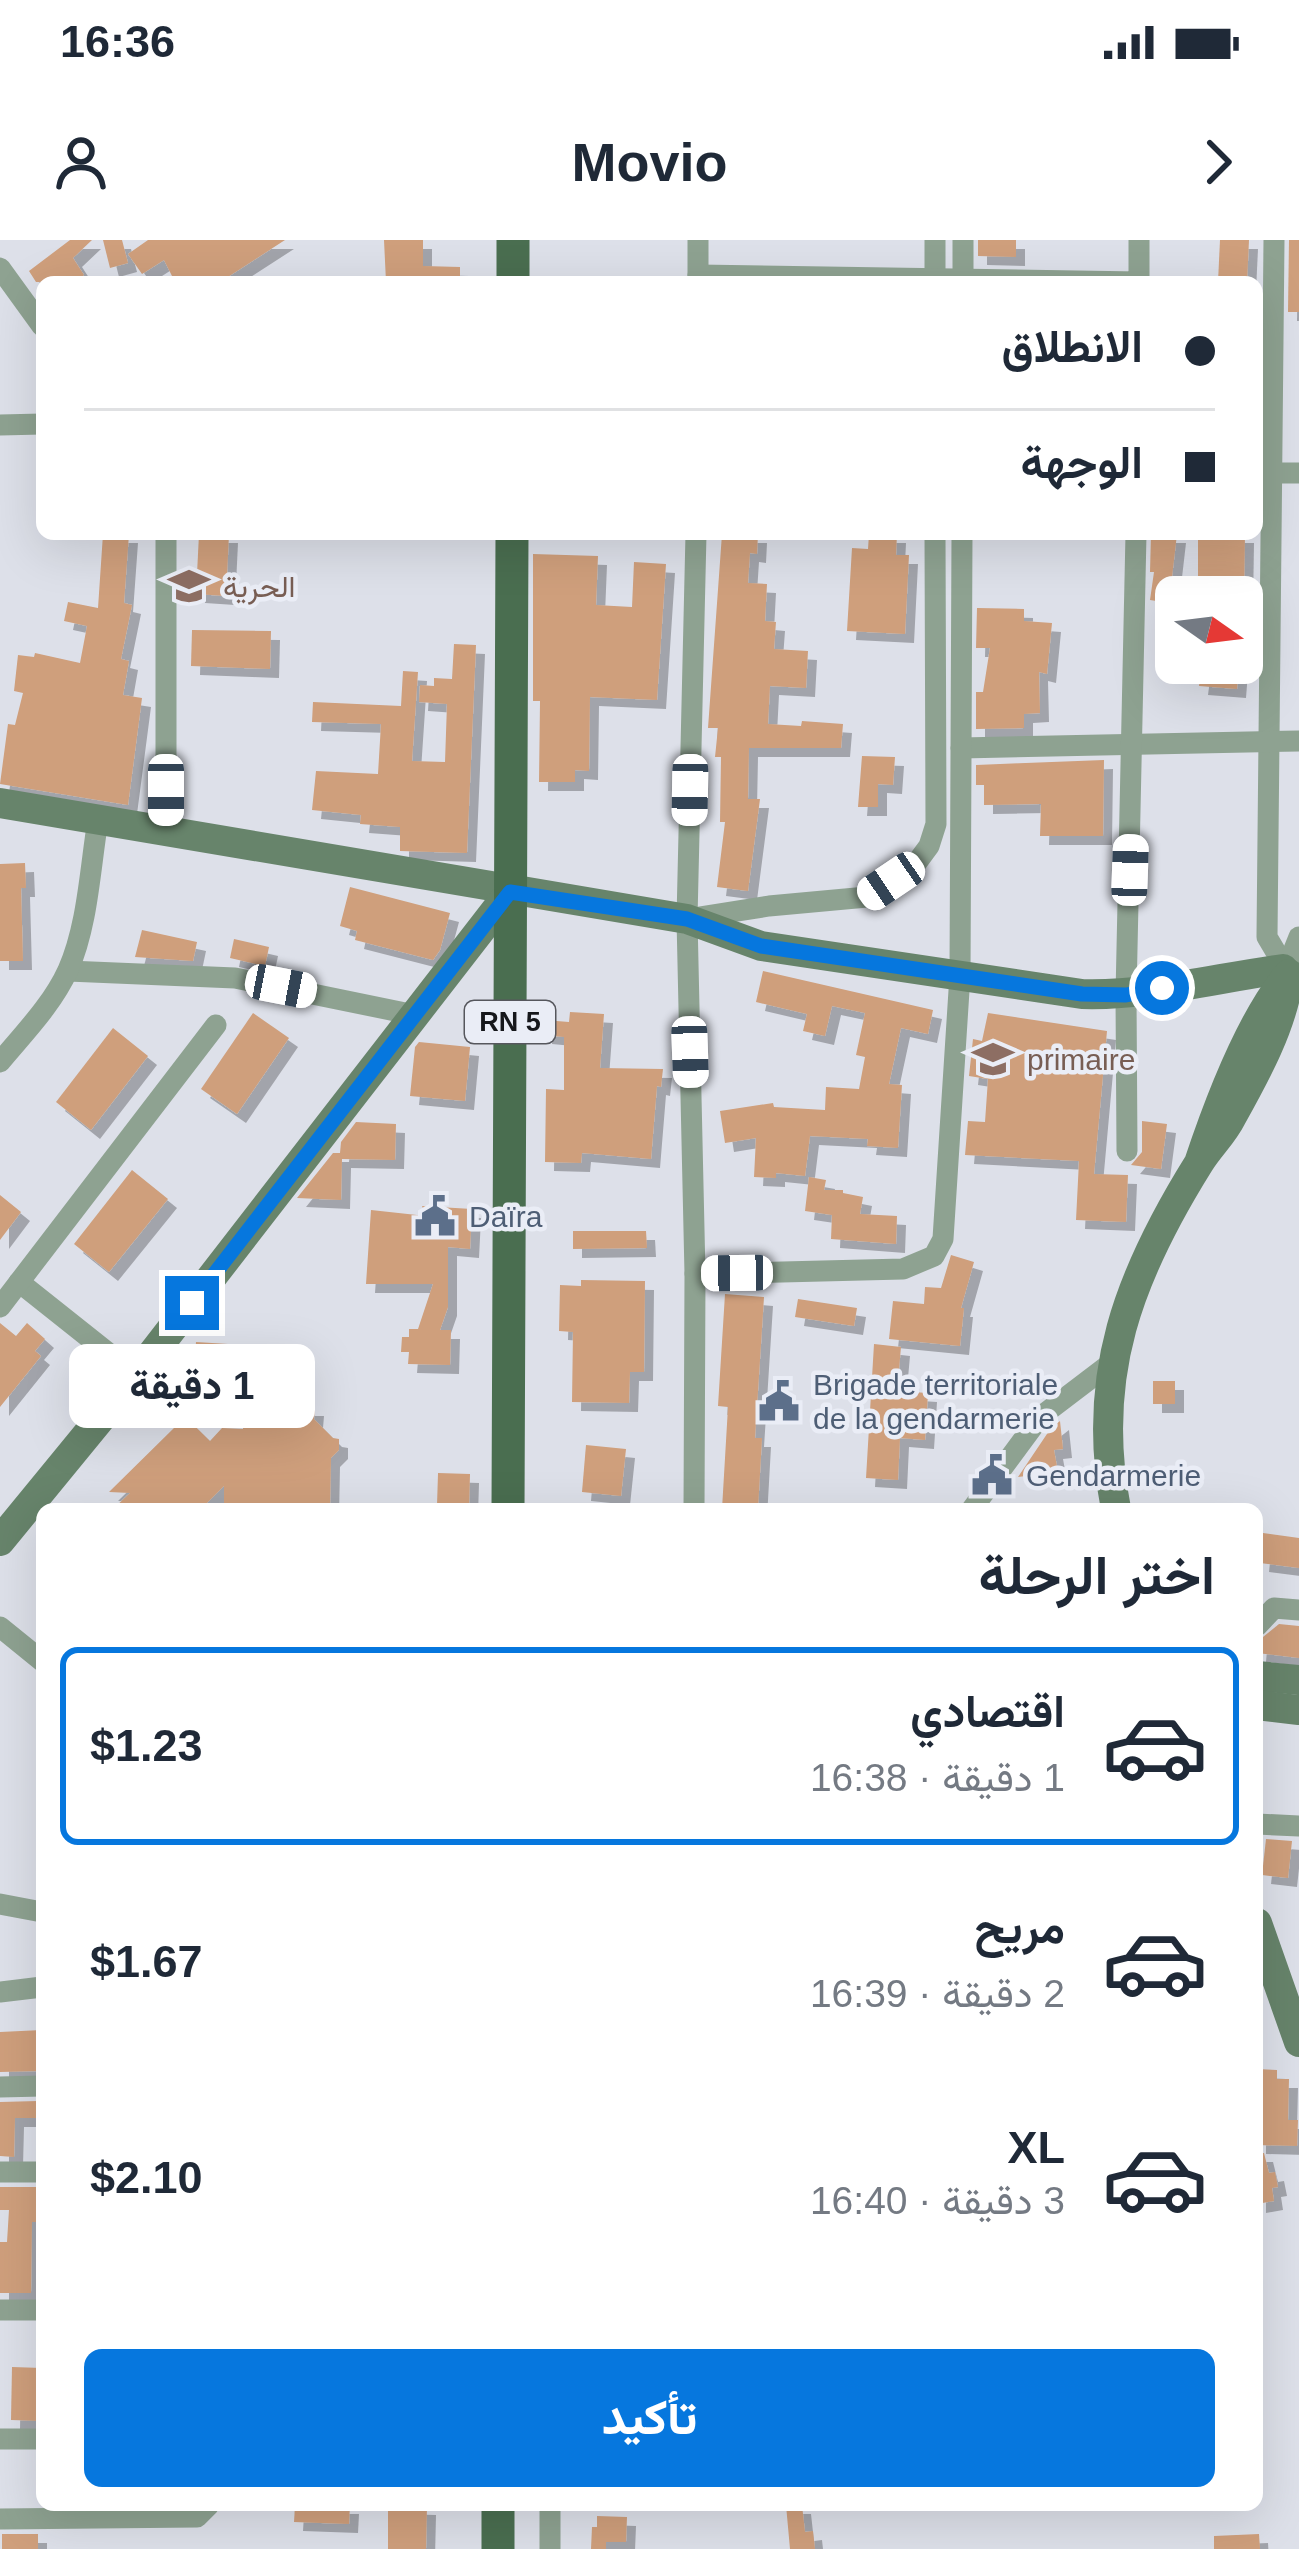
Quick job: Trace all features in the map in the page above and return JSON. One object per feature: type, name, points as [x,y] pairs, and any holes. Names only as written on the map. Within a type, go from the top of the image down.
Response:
[{"type":"main road","points":[[513,276],[514,240]]},
{"type":"main road","name":"RN 5","points":[[508,1503],[512,540]]},
{"type":"main road","points":[[498,2511],[498,2549]]},
{"type":"street","points":[[698,240],[698,276]]},
{"type":"street","points":[[934,240],[934,276]]},
{"type":"street","points":[[963,240],[963,276]]},
{"type":"street","points":[[1139,240],[1139,276]]},
{"type":"street","points":[[1274,240],[1266,473],[1267,937],[1293,962]]},
{"type":"street","points":[[0,268],[36,318]]},
{"type":"street","points":[[0,424],[36,424]]},
{"type":"street","points":[[1266,473],[1299,472]]},
{"type":"street","points":[[166,540],[166,832]]},
{"type":"street","points":[[694,1503],[695,1274],[687,919],[696,540]]},
{"type":"street","points":[[687,919],[867,897],[914,865],[929,846],[935,824],[935,540]]},
{"type":"street","points":[[695,1274],[903,1269],[934,1256],[943,1239],[960,975],[962,540]]},
{"type":"street","points":[[1127,1151],[1136,540]]},
{"type":"street","points":[[961,748],[1299,741]]},
{"type":"street","points":[[0,803],[687,919],[761,946],[1082,994],[1126,995],[1293,962]]},
{"type":"street","points":[[0,1062],[47,1006],[68,971],[98,820]]},
{"type":"street","points":[[0,1541],[136,1375],[510,892]]},
{"type":"street","points":[[761,946],[755,928],[769,906]]},
{"type":"street","points":[[1115,1503],[1107,1464],[1111,1363],[1122,1318],[1199,1163],[1230,1120],[1286,1002],[1293,962]]},
{"type":"street","points":[[68,971],[236,978],[415,1015]]},
{"type":"street","points":[[0,1306],[216,1025]]},
{"type":"street","points":[[19,1282],[136,1375]]},
{"type":"street","points":[[976,1503],[1040,1417],[1111,1363]]},
{"type":"street","points":[[1263,1620],[1274,1608],[1299,1610]]},
{"type":"street","points":[[0,1627],[36,1656]]},
{"type":"street","points":[[1263,1677],[1299,1680]]},
{"type":"street","points":[[1263,1706],[1299,1710]]},
{"type":"street","points":[[1263,1824],[1299,1826]]},
{"type":"street","points":[[0,1904],[36,1911]]},
{"type":"street","points":[[1263,1940],[1299,2042]]},
{"type":"street","points":[[0,1992],[36,1988]]},
{"type":"street","points":[[0,2087],[36,2086]]},
{"type":"street","points":[[0,2172],[36,2172]]},
{"type":"street","points":[[0,2310],[36,2310]]},
{"type":"street","points":[[0,2439],[36,2439]]},
{"type":"street","points":[[0,2519],[60,2512],[197,2517],[203,2511]]},
{"type":"street","points":[[550,2511],[550,2549]]},
{"type":"building","points":[[70,240],[92,240],[73,258],[83,276],[36,276],[36,282],[29,271]]},
{"type":"building","points":[[103,240],[122,240],[128,263],[110,268]]},
{"type":"building","points":[[148,240],[285,240],[229,276],[172,276],[164,260],[142,274],[128,254]]},
{"type":"building","points":[[384,240],[423,240],[423,266],[460,267],[460,276],[386,276]]},
{"type":"building","points":[[978,240],[1016,240],[1016,257],[978,256]]},
{"type":"building","points":[[1220,240],[1249,240],[1247,276],[1218,276]]},
{"type":"building","points":[[1289,240],[1299,240],[1299,312],[1288,312]]},
{"type":"building","points":[[103,540],[129,540],[124,603],[132,605],[121,659],[129,661],[123,695],[142,698],[128,805],[0,784],[8,724],[15,725],[23,693],[14,691],[18,655],[34,657],[35,653],[80,663],[87,626],[64,621],[68,602],[98,608]]},
{"type":"building","points":[[199,540],[229,540],[226,596],[196,594]]},
{"type":"building","points":[[722,540],[758,540],[757,554],[750,553],[748,583],[767,584],[765,621],[776,622],[774,649],[808,651],[806,688],[770,686],[768,724],[843,724],[841,748],[749,748],[748,799],[760,799],[748,891],[717,887],[725,822],[720,822],[721,757],[715,757],[718,728],[708,728]]},
{"type":"building","points":[[869,540],[897,540],[896,555],[909,555],[905,634],[847,631],[852,548],[868,549]]},
{"type":"building","points":[[1151,540],[1176,540],[1172,576],[1155,576],[1155,601],[1150,600],[1154,572],[1150,572]]},
{"type":"building","points":[[1198,540],[1245,540],[1244,576],[1198,576]]},
{"type":"building","points":[[533,554],[598,556],[596,605],[632,607],[634,562],[666,564],[657,700],[590,697],[589,771],[575,770],[575,782],[539,782],[540,701],[533,701]]},
{"type":"building","points":[[977,608],[1024,609],[1024,621],[1052,623],[1047,674],[1039,672],[1040,713],[1024,714],[1024,728],[976,729],[976,692],[983,692],[990,648],[976,648]]},
{"type":"building","points":[[192,630],[271,631],[270,669],[191,666]]},
{"type":"building","points":[[454,644],[476,645],[467,853],[400,851],[400,827],[360,824],[361,815],[312,810],[316,771],[378,774],[381,724],[312,722],[313,702],[401,706],[403,671],[418,672],[412,761],[445,762],[447,704],[419,702],[420,685],[434,686],[434,678],[452,679]]},
{"type":"building","points":[[1199,684],[1237,684],[1237,689]]},
{"type":"building","points":[[862,756],[895,757],[893,785],[878,784],[878,807],[858,807]]},
{"type":"building","points":[[1104,760],[1103,836],[1040,836],[1041,804],[984,805],[984,785],[976,785],[976,765]]},
{"type":"building","points":[[25,863],[23,961],[0,961],[0,864]]},
{"type":"building","points":[[350,887],[450,913],[433,960],[355,940],[357,931],[340,926]]},
{"type":"building","points":[[142,930],[197,942],[193,961],[135,957]]},
{"type":"building","points":[[234,939],[269,947],[265,966],[230,958]]},
{"type":"building","points":[[763,971],[933,1010],[928,1034],[901,1028],[889,1084],[902,1085],[898,1148],[867,1146],[868,1139],[810,1136],[805,1176],[776,1173],[776,1178],[754,1177],[756,1138],[725,1143],[720,1111],[773,1103],[774,1107],[825,1110],[826,1087],[859,1089],[865,1057],[856,1055],[865,1013],[832,1006],[825,1036],[803,1031],[807,1014],[756,1002]]},
{"type":"building","points":[[570,1012],[604,1014],[600,1068],[663,1069],[661,1087],[657,1086],[651,1159],[582,1153],[581,1163],[545,1162],[546,1089],[564,1090],[564,1037],[543,1035],[544,1020],[569,1022]]},
{"type":"building","points":[[253,1013],[289,1038],[237,1114],[201,1089]]},
{"type":"building","points":[[988,1013],[1107,1031],[1094,1174],[1128,1175],[1126,1222],[1076,1220],[1079,1161],[965,1155],[968,1121],[985,1122],[988,1079],[969,1076],[973,1039],[982,1041]]},
{"type":"building","points":[[113,1028],[148,1056],[91,1130],[56,1102]]},
{"type":"building","points":[[419,1042],[470,1047],[465,1101],[410,1096]]},
{"type":"building","points":[[1142,1121],[1167,1124],[1161,1169],[1131,1165],[1142,1152]]},
{"type":"building","points":[[356,1122],[396,1124],[395,1160],[342,1159],[341,1200],[297,1198],[333,1153],[340,1153],[341,1142]]},
{"type":"building","points":[[132,1170],[168,1199],[109,1272],[74,1244]]},
{"type":"building","points":[[809,1177],[826,1180],[824,1190],[863,1197],[860,1214],[897,1216],[896,1244],[831,1239],[832,1215],[805,1211]]},
{"type":"building","points":[[0,1195],[21,1212],[0,1240]]},
{"type":"building","points":[[422,1206],[472,1209],[470,1249],[448,1247],[448,1307],[440,1330],[451,1330],[450,1365],[408,1364],[409,1352],[401,1352],[402,1337],[409,1337],[409,1329],[418,1329],[433,1284],[366,1284],[371,1210],[426,1216]]},
{"type":"building","points":[[573,1231],[646,1231],[647,1248],[573,1249]]},
{"type":"building","points":[[951,1255],[974,1262],[961,1308],[960,1346],[889,1339],[893,1301],[924,1304],[925,1287],[941,1288]]},
{"type":"building","points":[[581,1280],[645,1281],[644,1372],[630,1372],[629,1403],[572,1402],[573,1332],[559,1331],[560,1285],[581,1286]]},
{"type":"building","points":[[725,1294],[764,1297],[755,1438],[762,1438],[758,1503],[722,1503],[728,1407],[718,1406]]},
{"type":"building","points":[[798,1299],[857,1308],[854,1326],[795,1317]]},
{"type":"building","points":[[0,1323],[16,1336],[27,1323],[45,1339],[35,1351],[41,1356],[0,1407]]},
{"type":"building","points":[[196,1342],[289,1348],[285,1407],[315,1407],[314,1419],[339,1439],[339,1450],[331,1458],[330,1503],[224,1503],[224,1486],[207,1503],[119,1503],[130,1493],[109,1492],[175,1427],[144,1400],[155,1387],[210,1441],[222,1428],[243,1429],[244,1385],[193,1382]]},
{"type":"building","points":[[874,1344],[901,1347],[897,1391],[928,1393],[925,1440],[900,1438],[898,1480],[866,1478]]},
{"type":"building","points":[[1153,1381],[1175,1381],[1175,1404],[1153,1404]]},
{"type":"building","points":[[1060,1421],[1063,1449],[1054,1450],[1058,1472],[1018,1477],[1051,1428]]},
{"type":"building","points":[[586,1445],[626,1449],[621,1496],[582,1492]]},
{"type":"building","points":[[438,1473],[470,1474],[469,1503],[437,1503]]},
{"type":"building","points":[[1263,1533],[1299,1538],[1299,1568],[1263,1563]]},
{"type":"building","points":[[1279,1624],[1299,1626],[1299,1658],[1263,1654],[1263,1637]]},
{"type":"building","points":[[1266,1839],[1292,1841],[1288,1878],[1263,1875]]},
{"type":"building","points":[[36,2030],[36,2071],[0,2072],[0,2032]]},
{"type":"building","points":[[1263,2069],[1277,2070],[1277,2079],[1289,2079],[1288,2120],[1298,2120],[1297,2146],[1263,2145]]},
{"type":"building","points":[[36,2101],[36,2118],[15,2118],[14,2157],[0,2156],[0,2102]]},
{"type":"building","points":[[1263,2153],[1269,2173],[1275,2172],[1274,2201],[1263,2203]]},
{"type":"building","points":[[0,2187],[36,2187],[31,2293],[0,2293],[0,2242],[7,2242],[9,2210],[0,2210]]},
{"type":"building","points":[[12,2367],[36,2368],[36,2421],[11,2420]]},
{"type":"building","points":[[295,2511],[350,2511],[349,2524],[294,2522]]},
{"type":"building","points":[[388,2511],[427,2511],[426,2549],[388,2549]]},
{"type":"building","points":[[787,2511],[803,2511],[805,2532],[813,2531],[815,2549],[790,2549]]},
{"type":"building","points":[[597,2516],[627,2517],[626,2542],[606,2542],[606,2549],[591,2549]]},
{"type":"building","points":[[2,2534],[38,2534],[38,2549],[2,2549]]},
{"type":"building","points":[[1259,2534],[1260,2549],[1214,2549],[1214,2536]]},
{"type":"place","name":"الحرية","points":[[189,586]]},
{"type":"place","name":"primaire","points":[[993,1059]]},
{"type":"place","name":"Daïra","points":[[435,1216]]},
{"type":"place","name":"Brigade territoriale de la gendarmerie","points":[[779,1401]]},
{"type":"place","name":"Gendarmerie","points":[[992,1475]]},
{"type":"route","points":[[192,1303],[510,892],[687,919],[761,946],[1082,994],[1126,995],[1162,988]]}]
